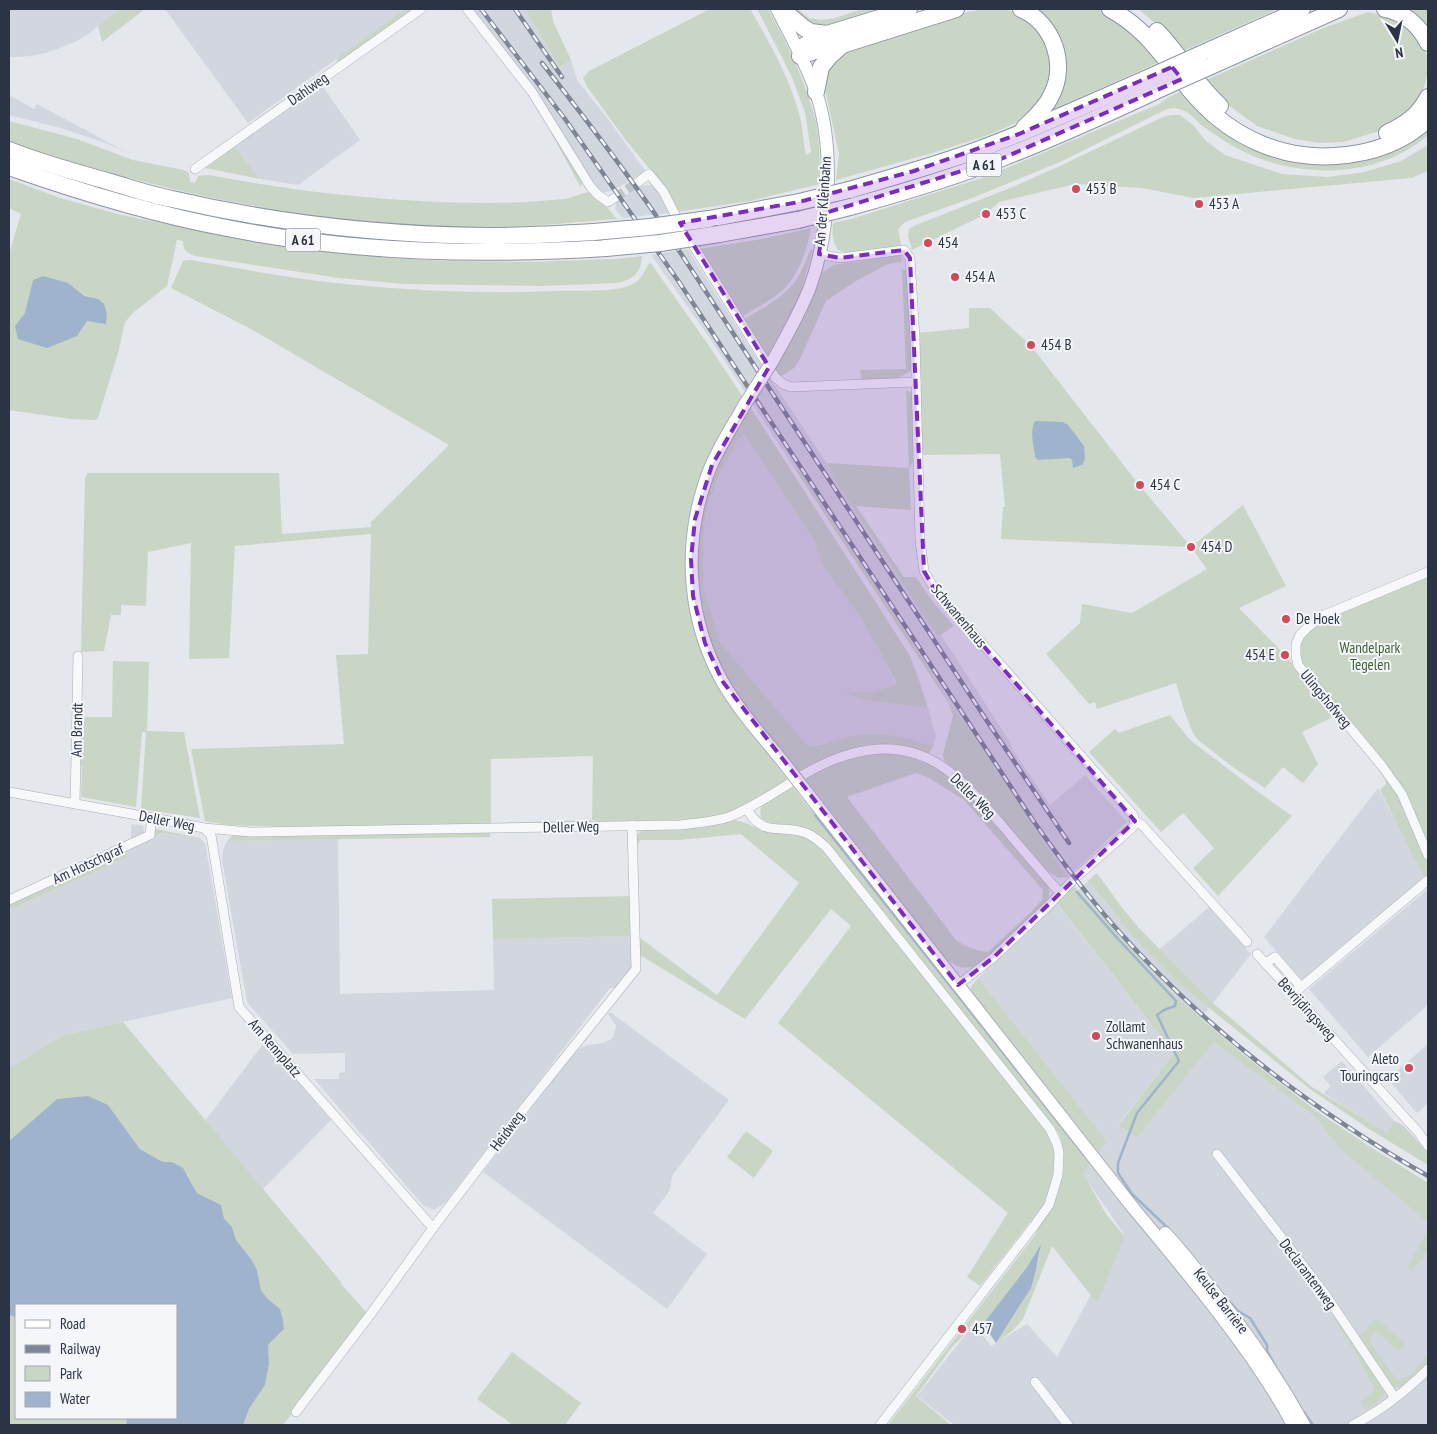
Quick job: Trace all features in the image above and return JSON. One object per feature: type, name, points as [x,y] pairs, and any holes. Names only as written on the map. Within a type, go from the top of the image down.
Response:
[{"type":"highway","points":[[781,9],[811,32],[827,34]]},
{"type":"highway","points":[[798,52],[827,34],[908,9]]},
{"type":"highway","points":[[798,52],[842,45],[956,9]]},
{"type":"highway","points":[[1019,134],[1049,101],[1056,83],[1058,67],[1054,44],[1046,29],[1034,17],[1020,9]]},
{"type":"highway","points":[[1110,9],[1150,39],[1196,97],[1214,115],[1230,128],[1263,145],[1287,153],[1311,157],[1356,154],[1380,148],[1396,141],[1414,131],[1428,119]]},
{"type":"highway","points":[[1131,9],[1173,48],[1208,94],[1222,109],[1248,126],[1281,140],[1307,145],[1328,146],[1348,145],[1373,139],[1404,124],[1418,112],[1428,98]]},
{"type":"highway","name":"A 61","points":[[1206,60],[1302,9]]},
{"type":"highway","name":"A 61","points":[[9,150],[85,175],[170,199],[296,222],[362,230],[498,236],[594,232],[650,227],[709,219],[799,202],[849,190],[946,161],[1157,82],[1206,60],[1339,9]]},
{"type":"highway","points":[[1385,9],[1397,12],[1413,22],[1428,43]]},
{"type":"highway","points":[[816,92],[821,67],[842,45]]},
{"type":"highway","name":"A 61","points":[[9,167],[83,192],[168,215],[227,228],[292,239],[384,248],[454,252],[527,252],[606,248],[660,243],[798,220],[942,180],[1001,159],[1071,129],[1157,82]]},
{"type":"main road","name":"An der Kleinbahn","points":[[777,9],[816,92],[826,142],[828,168],[824,230],[810,286],[800,311],[772,362],[720,448],[705,482],[692,538],[691,559],[693,596],[705,643],[714,665],[723,682],[749,720],[784,763]]},
{"type":"main road","name":"Keulse Barrière","points":[[784,763],[1245,1348],[1293,1425]]},
{"type":"main road","name":"Keulse Barrière","points":[[1121,1191],[1182,1251],[1237,1321],[1290,1399],[1304,1425]]},
{"type":"street","name":"Dahlweg","points":[[195,169],[421,9]]},
{"type":"street","points":[[467,9],[532,92],[593,190],[608,202],[616,197]]},
{"type":"street","points":[[638,182],[649,174],[663,191],[676,218],[739,320],[775,377],[783,384],[791,387],[916,382]]},
{"type":"street","name":"Schwanenhaus","points":[[819,254],[840,258],[904,250],[910,258],[915,339],[920,540],[924,571],[935,590],[1133,815],[1135,821],[1142,825],[1246,942]]},
{"type":"street","name":"Ulingshofweg","points":[[1428,572],[1322,616],[1300,635],[1296,644],[1298,665],[1382,766],[1402,794],[1428,855]]},
{"type":"street","name":"Am Brandt","points":[[75,804],[78,656]]},
{"type":"street","name":"Deller Weg","points":[[9,792],[204,828],[250,832],[680,825],[728,817],[747,809],[820,765],[845,754],[863,750],[898,750],[932,760],[962,781],[978,797],[1060,893]]},
{"type":"street","points":[[747,809],[753,820],[760,825],[805,833],[816,838],[826,847],[1050,1129],[1060,1153],[1058,1175],[1049,1205],[880,1425]]},
{"type":"street","name":"Am Hotschgraf","points":[[9,900],[150,835],[151,824],[154,818]]},
{"type":"street","points":[[958,985],[994,957],[1133,826],[1135,821]]},
{"type":"street","name":"Heidweg","points":[[296,1412],[532,1098],[636,970],[632,826]]},
{"type":"street","name":"Am Rennplatz","points":[[204,828],[211,835],[239,1007],[433,1228]]},
{"type":"street","points":[[1293,994],[1428,880]]},
{"type":"street","name":"Bevrijdingsweg","points":[[1257,954],[1428,1146]]},
{"type":"street","name":"Bevrijdingsweg","points":[[1266,963],[1275,957],[1301,986]]},
{"type":"street","name":"Declarantenweg","points":[[1217,1154],[1325,1294],[1395,1398]]},
{"type":"street","points":[[1353,1425],[1395,1398],[1428,1369]]},
{"type":"street","points":[[1035,1382],[1068,1425]]},
{"type":"highlighted area","points":[[1172,67],[1182,79],[1001,159],[825,213],[819,254],[840,258],[904,250],[910,258],[924,571],[935,590],[1135,821],[994,957],[958,985],[723,682],[705,643],[693,596],[691,559],[695,519],[712,465],[769,367],[680,223],[799,202],[914,171],[1019,134]]},
{"type":"shaded area","points":[[9,9],[120,9],[75,42],[46,53],[9,57]]},
{"type":"shaded area","points":[[165,9],[405,9],[248,123]]},
{"type":"shaded area","points":[[470,9],[525,9],[560,68],[571,60],[577,80],[646,172],[612,191],[600,193]]},
{"type":"shaded area","points":[[321,84],[360,140],[298,185],[260,179],[235,147]]},
{"type":"shaded area","points":[[9,95],[34,109],[37,104],[126,152],[64,129],[9,115]]},
{"type":"shaded area","points":[[652,185],[660,195],[669,213],[623,218],[615,209],[618,200],[640,186]]},
{"type":"shaded area","points":[[688,249],[748,345],[834,474],[832,476],[937,635],[941,635],[1050,805],[1085,775],[1127,822],[1067,877],[971,730],[949,704],[932,673],[804,476],[791,463],[707,334],[651,255]]},
{"type":"shaded area","points":[[744,433],[816,544],[821,562],[862,620],[897,685],[873,692],[845,692],[864,700],[928,708],[936,736],[933,747],[920,742],[868,735],[854,736],[808,746],[719,641],[703,585],[704,528],[707,509],[718,477],[738,440]]},
{"type":"shaded area","points":[[1378,788],[1425,877],[1302,980],[1264,937]]},
{"type":"shaded area","points":[[131,824],[143,826],[144,834],[131,840]]},
{"type":"shaded area","points":[[163,833],[200,838],[205,843],[232,998],[64,1035],[9,1068],[9,910],[128,857],[125,849]]},
{"type":"shaded area","points":[[338,839],[340,994],[494,990],[493,939],[631,936],[632,968],[618,988],[610,988],[445,1203],[434,1210],[423,1205],[314,1079],[339,1079],[339,1073],[345,1072],[345,1053],[293,1054],[247,1002],[222,860],[223,850],[227,841]]},
{"type":"shaded area","points":[[1088,881],[1111,910],[1178,983],[1209,1008],[1201,1018],[1174,995],[1078,891]]},
{"type":"shaded area","points":[[1428,889],[1428,1005],[1368,1057],[1309,989]]},
{"type":"shaded area","points":[[1057,904],[1174,1053],[1119,1124],[1137,1136],[1214,1042],[1315,1117],[1339,1148],[1428,1185],[1428,1425],[954,1425],[917,1396],[974,1324],[991,1346],[1027,1324],[1057,1357],[1124,1234],[1082,1173],[1107,1141],[978,978]]},
{"type":"shaded area","points":[[1209,907],[1251,954],[1213,1003],[1159,950]]},
{"type":"shaded area","points":[[610,1012],[729,1100],[672,1176],[670,1190],[653,1213],[707,1254],[667,1309],[483,1172],[572,1055],[588,1045],[603,1043],[613,1038],[616,1026],[608,1014]]},
{"type":"shaded area","points":[[264,1043],[331,1120],[263,1189],[205,1121]]},
{"type":"shaded area","points":[[1428,1044],[1428,1103],[1417,1113],[1388,1079]]},
{"type":"shaded area","points":[[1342,1061],[1394,1121],[1387,1133],[1324,1093],[1331,1086],[1323,1077]]},
{"type":"green space","points":[[120,9],[145,9],[102,42],[98,26]]},
{"type":"green space","points":[[405,9],[417,9],[339,62],[336,59]]},
{"type":"green space","points":[[525,9],[551,9],[553,21],[571,60],[560,68]]},
{"type":"green space","points":[[710,9],[750,9],[771,46],[790,86],[800,118],[806,155],[811,152],[805,112],[791,75],[757,9],[768,9],[796,64],[812,107],[818,137],[820,184],[750,201],[676,212],[663,185],[625,139],[588,88],[583,78],[589,71]]},
{"type":"green space","points":[[789,9],[798,9],[809,18],[822,20],[835,18],[862,9],[892,9],[826,29],[812,29]]},
{"type":"green space","points":[[995,9],[1019,13],[1031,20],[1052,49],[1049,91],[1022,120],[991,134],[936,152],[836,180],[839,154],[824,84],[827,62],[844,50],[963,13]]},
{"type":"green space","points":[[1029,9],[1100,9],[1123,22],[1161,61],[1042,115],[1061,73]]},
{"type":"green space","points":[[1138,9],[1278,9],[1181,52],[1159,26]]},
{"type":"green space","points":[[1397,9],[1428,9],[1428,37]]},
{"type":"green space","points":[[1368,12],[1392,18],[1417,36],[1427,56],[1428,73],[1421,98],[1393,127],[1343,142],[1319,143],[1295,139],[1257,126],[1227,104],[1204,81],[1321,29]]},
{"type":"green space","points":[[1184,90],[1214,124],[1311,162],[1428,125],[1428,135],[1407,150],[1384,161],[1358,168],[1306,169],[1279,165],[1254,157],[1223,140],[1185,111],[1167,109],[1060,162],[972,198],[905,222],[898,229],[901,244],[899,248],[849,253],[838,250],[833,234],[833,223],[985,177],[1159,104]]},
{"type":"green space","points":[[541,114],[582,180],[581,188]]},
{"type":"green space","points":[[1180,115],[1193,125],[1206,141],[1225,155],[1282,174],[1328,177],[1364,172],[1401,161],[1428,145],[1428,171],[1411,178],[1194,198],[1142,188],[1075,184],[999,202],[986,214],[912,250],[908,236],[909,229],[916,225],[1015,186],[1165,116]]},
{"type":"green space","points":[[9,121],[77,139],[133,160],[184,170],[189,173],[190,182],[195,183],[198,176],[209,175],[344,195],[412,201],[481,203],[564,199],[590,192],[600,199],[617,219],[523,226],[446,226],[353,220],[261,207],[125,177],[23,146],[9,141]]},
{"type":"green space","points":[[235,147],[260,179],[205,168]]},
{"type":"green space","points":[[9,179],[60,198],[121,215],[258,242],[359,255],[445,261],[526,262],[615,259],[642,256],[640,267],[635,275],[628,280],[616,283],[542,286],[404,284],[339,278],[195,256],[186,251],[183,241],[177,240],[167,286],[134,312],[125,322],[118,353],[98,418],[95,420],[71,419],[9,410],[9,254],[21,214],[9,208]],"holes":[[[68,283],[86,296],[98,299],[77,336],[15,326],[25,313]]]},
{"type":"green space","points":[[811,228],[798,270],[788,285],[773,298],[743,316],[699,249],[762,239]]},
{"type":"green space","points":[[813,249],[800,296],[767,356],[745,319],[789,289],[801,272],[810,250]]},
{"type":"green space","points":[[896,255],[901,256],[901,262],[888,264],[856,281],[826,301],[800,359],[794,368],[781,376],[773,366],[815,293],[822,273],[833,265]]},
{"type":"green space","points":[[191,260],[326,282],[424,290],[477,292],[594,291],[623,288],[637,281],[650,262],[743,397],[717,442],[687,570],[688,600],[697,636],[737,714],[787,779],[756,800],[727,813],[702,819],[598,822],[592,820],[588,823],[288,827],[228,825],[205,821],[191,749],[344,744],[336,655],[368,654],[371,534],[235,546],[229,658],[189,659],[191,543],[148,552],[146,606],[121,605],[121,615],[111,615],[104,651],[81,652],[85,479],[87,473],[279,473],[282,534],[371,527],[371,522],[449,445],[251,329],[171,288],[183,261]],"holes":[[[593,756],[592,820],[491,823],[491,759]]]},
{"type":"green space","points":[[902,269],[909,272],[911,370],[894,378],[861,379],[860,370],[906,369]]},
{"type":"green space","points":[[969,308],[990,308],[1031,346],[1140,486],[1191,547],[1001,539],[1003,507],[1005,507],[1000,454],[920,455],[918,333],[969,328]],"holes":[[[1033,425],[1082,465],[1068,458],[1035,458],[1032,435]]]},
{"type":"green space","points":[[906,390],[912,393],[913,462],[909,469],[911,510],[856,506],[904,577],[916,577],[933,602],[954,626],[941,635],[937,635],[832,476],[834,474],[827,463],[909,468]]},
{"type":"green space","points":[[749,405],[909,654],[928,708],[864,700],[843,692],[873,692],[897,684],[862,620],[821,562],[816,544],[744,433],[738,440],[718,477],[707,509],[704,528],[703,585],[719,641],[808,746],[825,744],[846,737],[884,735],[924,743],[933,747],[929,753],[889,744],[865,745],[829,756],[800,772],[748,710],[723,675],[701,614],[696,563],[698,528],[715,468]]},
{"type":"green space","points":[[791,463],[804,476],[932,673],[949,704]]},
{"type":"green space","points":[[1243,505],[1286,586],[1239,608],[1285,655],[1335,716],[1302,732],[1318,764],[1303,783],[1283,767],[1265,788],[1234,768],[1197,739],[1184,710],[1176,683],[1097,709],[1095,702],[1089,704],[1046,654],[1080,623],[1082,604],[1132,613],[1207,569],[1191,547]]},
{"type":"green space","name":"Wandelpark Tegelen","points":[[1428,568],[1428,885],[1380,790],[1386,784],[1383,768],[1298,659],[1302,640],[1315,625],[1311,619]]},
{"type":"green space","points":[[113,661],[149,662],[147,731],[184,732],[200,818],[141,809],[146,732],[142,732],[136,807],[81,797],[82,766],[77,766],[79,717],[112,717]]},
{"type":"green space","points":[[949,704],[971,730],[1067,877],[1058,878],[1044,868],[968,781],[944,761],[943,754],[953,716]]},
{"type":"green space","points":[[1170,715],[1190,740],[1292,816],[1218,896],[1193,868],[1214,848],[1183,813],[1161,832],[1089,752],[1115,729],[1119,733]]},
{"type":"green space","points":[[879,753],[907,756],[928,763],[952,778],[974,800],[1046,882],[1049,893],[1045,904],[979,965],[961,967],[946,959],[805,778],[824,767],[860,754]],"holes":[[[916,773],[929,778],[964,800],[1043,890],[1042,900],[988,952],[971,948],[956,940],[847,797]]]},
{"type":"green space","points":[[792,786],[840,842],[1091,1162],[1083,1173],[1106,1214],[1125,1237],[1097,1303],[1052,1246],[1023,1319],[1011,1332],[996,1343],[1018,1309],[1031,1284],[1039,1258],[1040,1245],[1027,1267],[983,1324],[976,1319],[952,1347],[916,1396],[951,1425],[888,1425],[1036,1234],[1038,1225],[1056,1198],[1063,1176],[1064,1153],[1059,1134],[825,840],[811,830],[767,822],[761,818],[760,810],[763,803]]},
{"type":"green space","points":[[734,820],[746,823],[760,830],[801,835],[821,847],[1045,1128],[1052,1144],[1055,1161],[1051,1184],[1043,1205],[980,1286],[967,1277],[1008,1213],[778,1023],[851,926],[831,909],[745,1019],[640,955],[640,938],[717,995],[799,883],[741,834],[679,840],[641,840],[637,844],[637,835],[643,829],[706,827]]},
{"type":"green space","points":[[156,829],[200,838],[163,833],[153,837]]},
{"type":"green space","points":[[490,831],[490,837],[227,841],[233,835],[239,833]]},
{"type":"green space","points":[[125,849],[128,857],[9,910],[9,903]]},
{"type":"green space","points":[[1097,873],[1138,927],[1213,1003],[1312,1087],[1387,1133],[1394,1121],[1403,1125],[1428,1153],[1428,1165],[1369,1129],[1310,1089],[1178,983],[1136,940],[1088,881]]},
{"type":"green space","points":[[1074,886],[1174,995],[1245,1056],[1319,1113],[1428,1183],[1428,1222],[1339,1148],[1315,1117],[1214,1042],[1137,1137],[1119,1125],[1174,1053],[1056,902]]},
{"type":"green space","points":[[630,896],[631,936],[493,939],[492,899]]},
{"type":"green space","points":[[978,978],[1107,1141],[1098,1153],[971,992],[971,987]]},
{"type":"green space","points":[[123,1022],[368,1314],[283,1425],[243,1425],[249,1409],[265,1385],[269,1364],[268,1345],[284,1329],[280,1309],[261,1290],[257,1270],[252,1260],[236,1240],[232,1227],[224,1218],[221,1205],[197,1193],[187,1174],[172,1162],[163,1162],[140,1149],[108,1105],[57,1099],[9,1141],[9,1068],[64,1035]]},
{"type":"green space","points":[[746,1131],[773,1151],[754,1178],[727,1157]]},
{"type":"green space","points":[[1428,1229],[1428,1251],[1411,1272],[1408,1267]]},
{"type":"green space","points":[[9,1315],[15,1317],[15,1419],[127,1419],[126,1425],[9,1425]]},
{"type":"green space","points":[[1376,1318],[1405,1343],[1404,1348],[1401,1350],[1397,1349],[1376,1331],[1370,1338],[1372,1345],[1397,1380],[1410,1375],[1428,1354],[1428,1367],[1405,1387],[1393,1387],[1358,1338]]},
{"type":"green space","points":[[1334,1319],[1337,1319],[1384,1391],[1384,1396],[1366,1411],[1361,1402],[1374,1389],[1357,1355]]},
{"type":"green space","points":[[512,1352],[581,1403],[565,1425],[513,1425],[477,1399]]},
{"type":"water","points":[[43,276],[68,283],[85,296],[98,299],[104,304],[107,314],[106,324],[87,321],[77,336],[47,348],[18,339],[15,326],[25,313],[33,280]]},
{"type":"water","points":[[1035,421],[1063,422],[1068,425],[1084,446],[1085,459],[1082,465],[1073,468],[1072,460],[1069,458],[1038,460],[1035,457],[1032,439],[1032,429]]},
{"type":"water","points":[[88,1096],[108,1105],[140,1149],[163,1162],[172,1162],[183,1168],[197,1193],[221,1205],[224,1218],[232,1227],[236,1240],[252,1260],[257,1270],[261,1290],[280,1309],[284,1329],[268,1345],[269,1364],[265,1385],[249,1409],[243,1425],[126,1425],[127,1419],[178,1419],[178,1304],[15,1304],[15,1317],[9,1315],[9,1141],[57,1099]]},
{"type":"water","points":[[1041,1244],[1031,1288],[996,1343],[983,1324],[1027,1267]]},
{"type":"waterway","points":[[815,815],[1084,1155]]},
{"type":"waterway","points":[[1077,892],[1176,1001],[1175,1006],[1157,1015],[1179,1061],[1137,1113],[1118,1163],[1118,1173],[1132,1194],[1169,1229]]},
{"type":"waterway","points":[[1230,1302],[1238,1311],[1250,1318],[1267,1345],[1267,1351],[1276,1367]]},
{"type":"waterway","points":[[1304,1412],[1313,1425]]},
{"type":"tunnel","points":[[616,197],[638,182]]},
{"type":"railway","points":[[481,9],[565,119],[679,282],[1032,819],[1093,901],[1149,964],[1185,999],[1261,1065],[1343,1123],[1428,1176]]},
{"type":"railway","points":[[515,9],[562,77]]},
{"type":"railway","points":[[542,63],[655,214],[1069,843]]},
{"type":"place","name":"453 B","points":[[1076,189]]},
{"type":"place","name":"453 A","points":[[1199,204]]},
{"type":"place","name":"453 C","points":[[986,214]]},
{"type":"place","name":"454","points":[[928,243]]},
{"type":"place","name":"454 A","points":[[955,277]]},
{"type":"place","name":"454 B","points":[[1031,345]]},
{"type":"place","name":"454 C","points":[[1140,485]]},
{"type":"place","name":"454 D","points":[[1191,547]]},
{"type":"place","name":"De Hoek","points":[[1286,619]]},
{"type":"place","name":"454 E","points":[[1285,655]]},
{"type":"place","name":"Zollamt Schwanenhaus","points":[[1096,1036]]},
{"type":"place","name":"Aleto Touringcars","points":[[1409,1068]]},
{"type":"place","name":"457","points":[[962,1329]]}]
